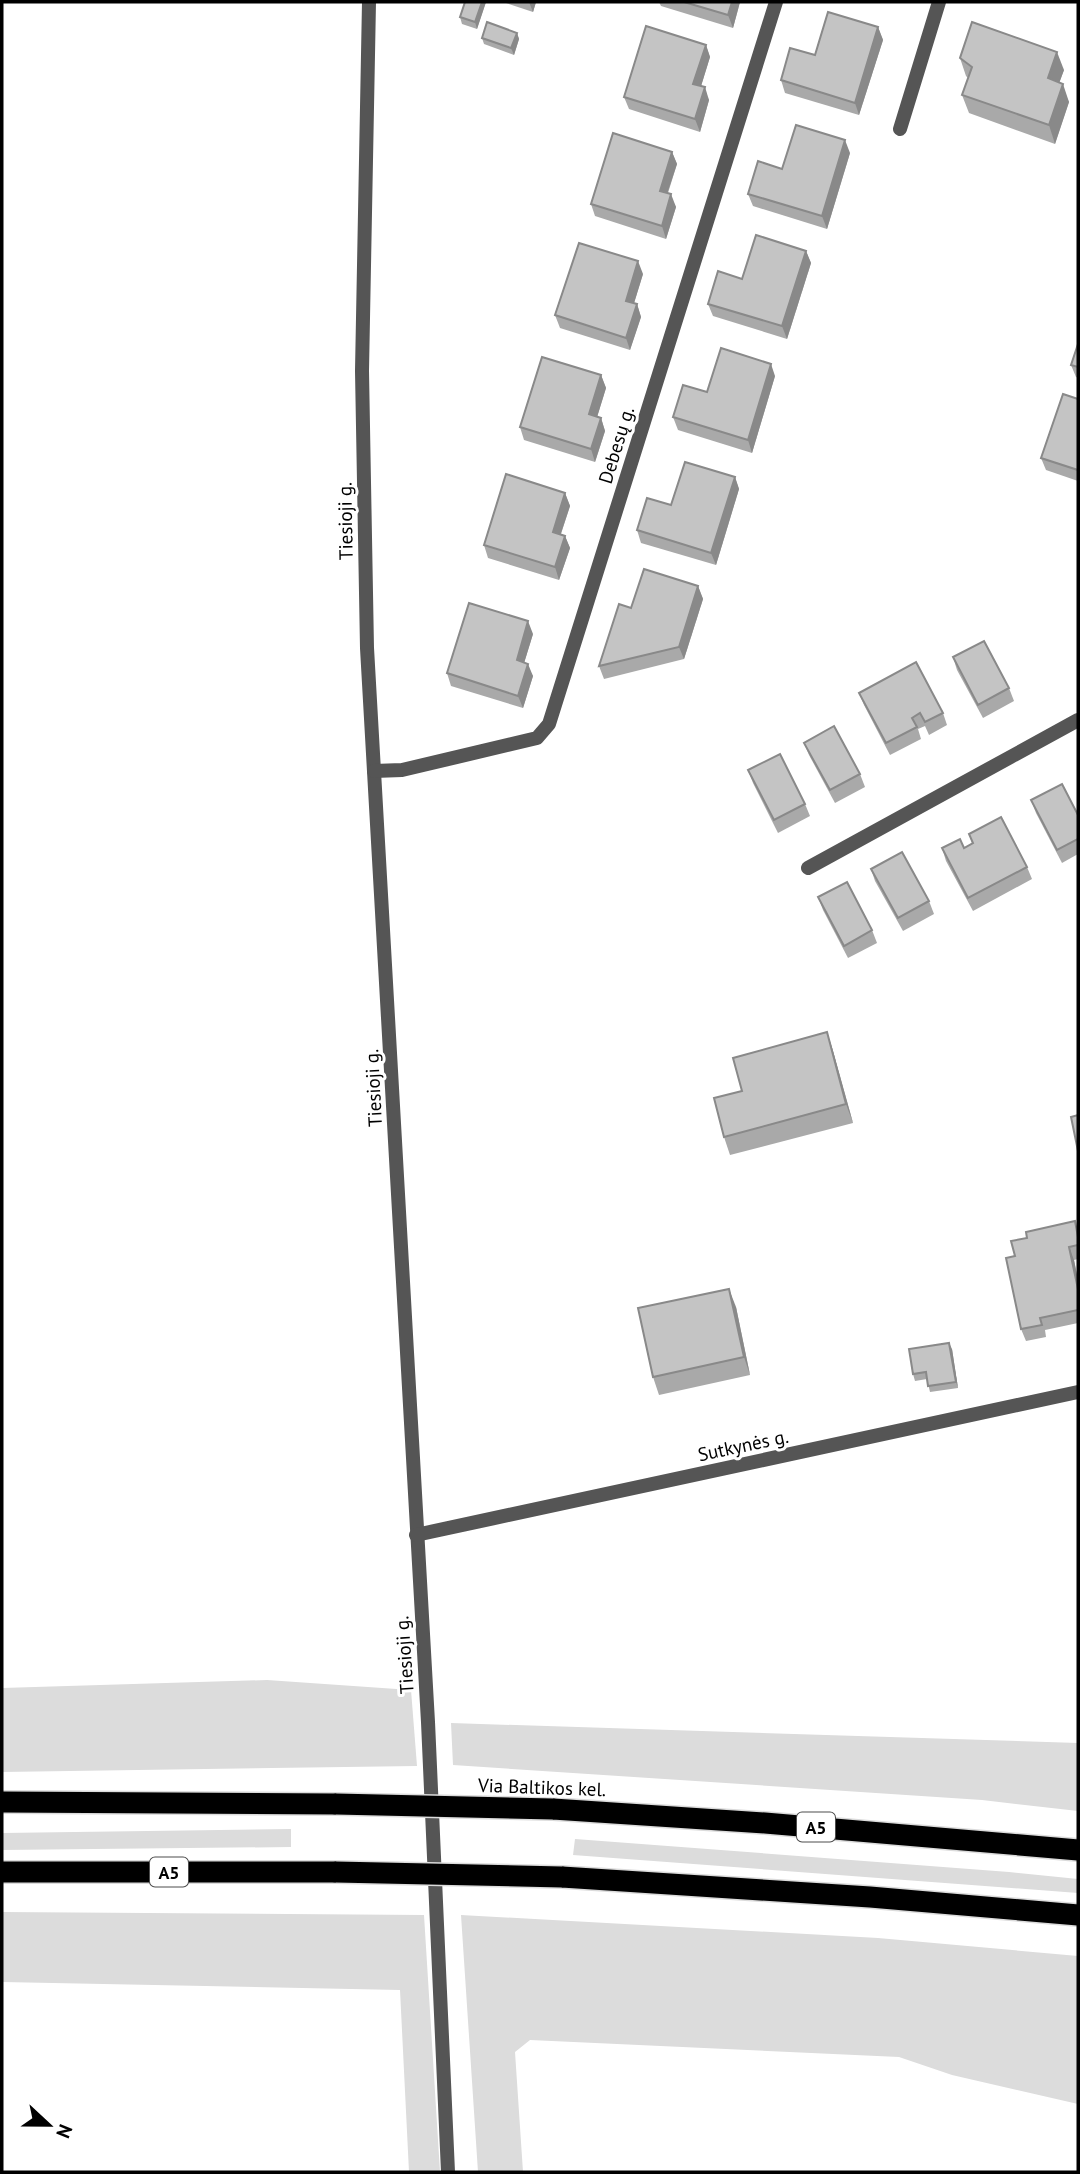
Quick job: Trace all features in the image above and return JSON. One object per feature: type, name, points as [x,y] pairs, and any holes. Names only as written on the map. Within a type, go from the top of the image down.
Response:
[{"type":"highway","name":"Via Baltikos kel.","points":[[2,1802],[336,1804],[553,1809],[791,1825],[1078,1850]]},
{"type":"highway","name":"A5","points":[[2,1871],[336,1872],[562,1877],[870,1897],[1078,1915]]},
{"type":"street","name":"Tiesioji g.","points":[[369,2],[362,371],[367,648],[428,1736],[448,2172]]},
{"type":"street","name":"Debesų g.","points":[[374,771],[402,769],[537,738],[549,724],[776,2]]},
{"type":"street","points":[[900,129],[939,2]]},
{"type":"street","points":[[808,868],[1078,720]]},
{"type":"street","name":"Sutkynės g.","points":[[416,1535],[1078,1392]]},
{"type":"shaded area","points":[[267,1680],[411,1690],[417,1766],[2,1772],[2,1688]]},
{"type":"shaded area","points":[[451,1723],[1078,1743],[1078,1811],[982,1800],[453,1765]]},
{"type":"shaded area","points":[[291,1829],[291,1847],[2,1850],[2,1833]]},
{"type":"shaded area","points":[[575,1839],[1078,1879],[1078,1893],[573,1855]]},
{"type":"shaded area","points":[[2,1912],[424,1915],[440,2172],[409,2172],[400,1990],[2,1982]]},
{"type":"shaded area","points":[[461,1915],[878,1938],[1078,1956],[1078,2104],[952,2075],[899,2057],[530,2040],[515,2052],[523,2172],[478,2172]]},
{"type":"building","points":[[465,2],[482,2],[475,22],[460,17]]},
{"type":"building","points":[[684,2],[732,2],[728,15]]},
{"type":"building","points":[[828,12],[878,27],[855,103],[781,80],[790,48],[815,55]]},
{"type":"building","points":[[487,22],[517,33],[511,48],[482,38]]},
{"type":"building","points":[[972,22],[1057,52],[1048,78],[1063,84],[1049,125],[962,95],[972,67],[960,58]]},
{"type":"building","points":[[646,26],[706,45],[693,84],[705,87],[695,119],[624,97]]},
{"type":"building","points":[[796,125],[845,140],[822,216],[748,194],[758,161],[782,169]]},
{"type":"building","points":[[613,133],[672,152],[660,191],[671,194],[662,226],[591,204]]},
{"type":"building","points":[[756,235],[806,251],[782,326],[708,304],[718,271],[742,279]]},
{"type":"building","points":[[579,243],[638,261],[626,301],[637,304],[626,338],[555,315]]},
{"type":"building","points":[[1078,344],[1078,367],[1071,365]]},
{"type":"building","points":[[721,348],[771,364],[748,440],[673,417],[683,385],[707,392]]},
{"type":"building","points":[[542,357],[601,375],[589,414],[601,418],[591,449],[520,427]]},
{"type":"building","points":[[1063,394],[1078,399],[1078,470],[1041,458]]},
{"type":"building","points":[[685,462],[735,477],[711,553],[637,530],[647,498],[671,505]]},
{"type":"building","points":[[506,474],[565,493],[553,532],[565,536],[555,567],[484,545]]},
{"type":"building","points":[[644,569],[698,586],[679,647],[599,666],[619,604],[631,608]]},
{"type":"building","points":[[469,603],[528,621],[517,660],[528,664],[518,696],[447,673]]},
{"type":"building","points":[[984,641],[1009,688],[978,705],[953,657]]},
{"type":"building","points":[[916,662],[943,713],[925,722],[920,713],[912,718],[917,727],[886,743],[859,693]]},
{"type":"building","points":[[834,726],[860,774],[830,790],[804,743]]},
{"type":"building","points":[[780,754],[805,804],[774,820],[748,770]]},
{"type":"building","points":[[1062,784],[1078,815],[1078,839],[1057,850],[1031,800]]},
{"type":"building","points":[[1001,817],[1027,867],[968,898],[942,848],[960,839],[964,848],[973,843],[969,834]]},
{"type":"building","points":[[902,852],[929,901],[898,918],[871,869]]},
{"type":"building","points":[[847,882],[872,930],[844,946],[818,897]]},
{"type":"building","points":[[827,1032],[846,1104],[724,1137],[714,1098],[742,1091],[733,1058]]},
{"type":"building","points":[[1078,1115],[1078,1151],[1071,1117]]},
{"type":"building","points":[[1075,1221],[1078,1245],[1069,1247],[1078,1289],[1078,1310],[1040,1318],[1042,1325],[1021,1329],[1006,1258],[1015,1256],[1011,1241],[1027,1238],[1026,1232]]},
{"type":"building","points":[[729,1289],[744,1357],[653,1377],[638,1308]]},
{"type":"building","points":[[949,1343],[956,1382],[928,1386],[926,1372],[913,1374],[909,1349]]}]
